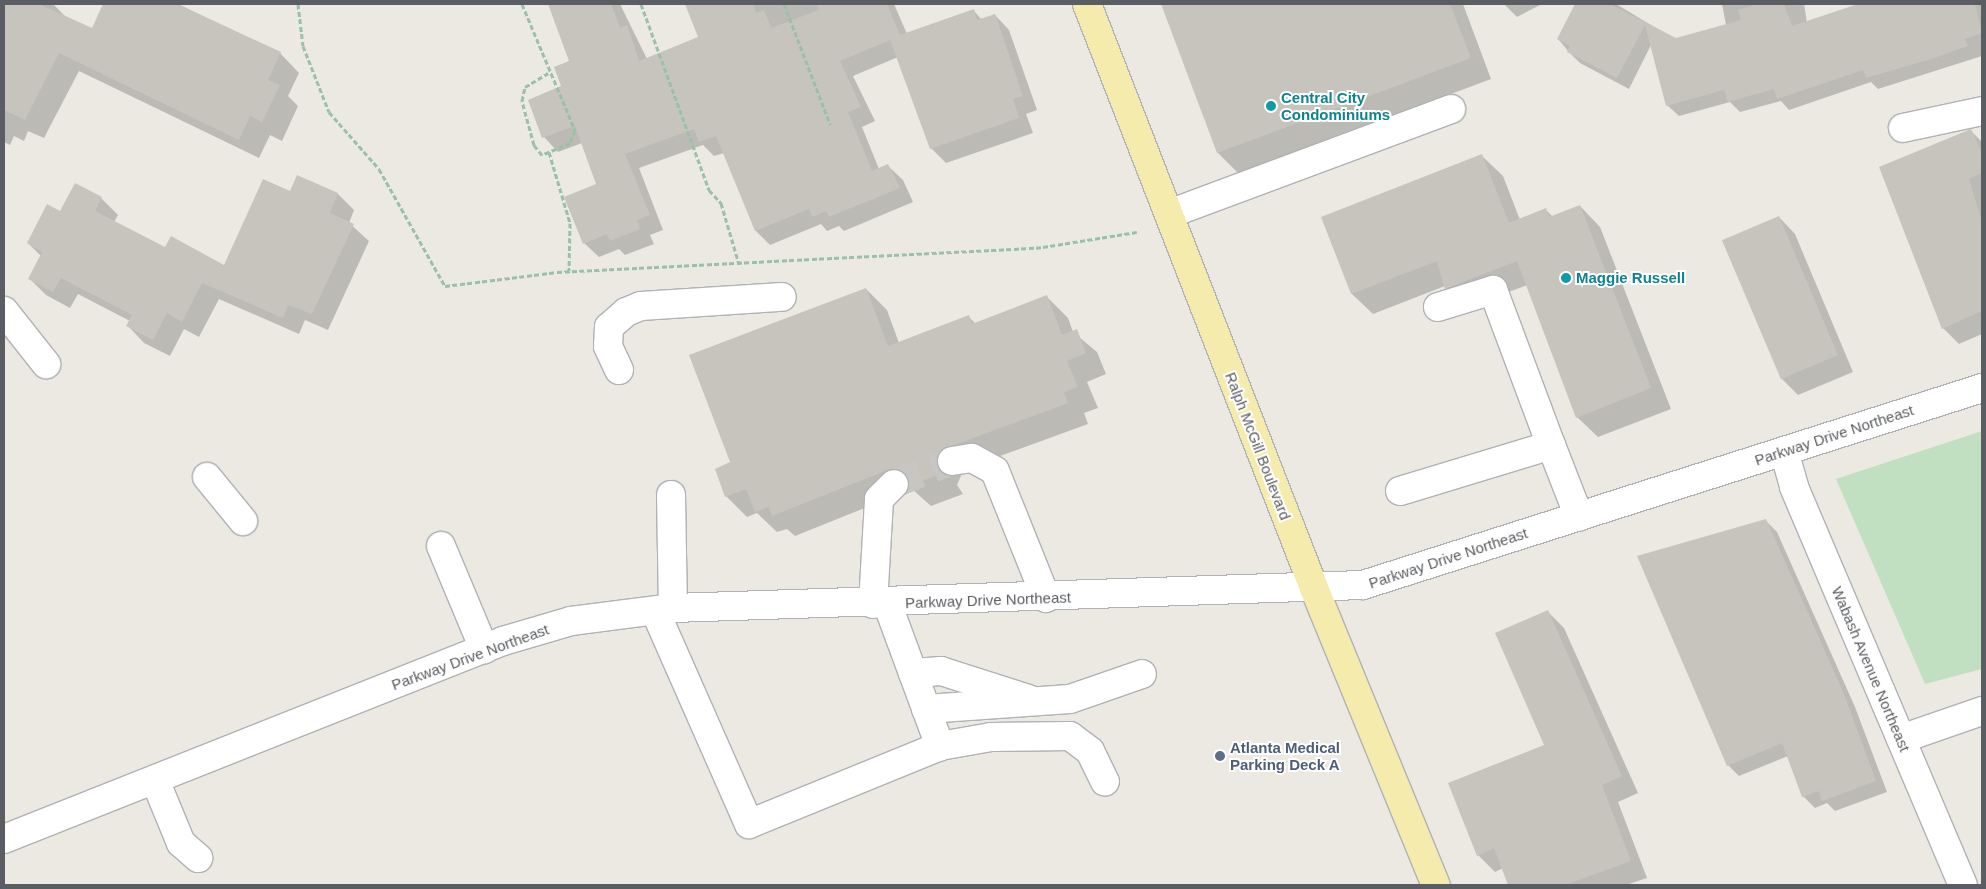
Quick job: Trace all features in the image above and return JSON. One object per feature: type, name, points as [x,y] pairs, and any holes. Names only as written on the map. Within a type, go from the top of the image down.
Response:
[{"type":"main road","name":"Ralph McGill Boulevard","points":[[1087,4],[1314,588],[1436,885]]},
{"type":"street","points":[[1169,214],[1452,109]]},
{"type":"street","points":[[1903,128],[1982,111]]},
{"type":"street","points":[[1438,307],[1493,290],[1579,517]]},
{"type":"street","points":[[619,370],[608,346],[609,327],[626,312],[641,306],[782,297]]},
{"type":"street","points":[[4,312],[46,364]]},
{"type":"street","name":"Parkway Drive Northeast","points":[[4,839],[484,649],[571,621],[664,610],[880,604],[1363,585],[1982,388]]},
{"type":"street","points":[[1400,491],[1551,445]]},
{"type":"street","name":"Wabash Avenue Northeast","points":[[1784,451],[1794,487],[1963,885]]},
{"type":"street","points":[[952,461],[972,458],[995,471],[1046,598]]},
{"type":"street","points":[[207,477],[244,521]]},
{"type":"street","points":[[894,484],[879,500],[880,604],[913,673],[940,746]]},
{"type":"street","points":[[670,495],[664,610],[749,824],[940,746],[1016,734],[1070,736],[1090,751],[1104,782]]},
{"type":"street","points":[[441,546],[484,649]]},
{"type":"street","points":[[913,673],[941,671],[1048,703]]},
{"type":"street","points":[[926,709],[1048,703],[1091,694],[1142,674]]},
{"type":"street","points":[[1901,739],[1982,711]]},
{"type":"street","points":[[155,780],[181,843],[198,858]]},
{"type":"path","points":[[298,4],[303,46],[329,112],[379,169],[445,286],[570,271],[739,264],[1043,247],[1137,232]]},
{"type":"path","points":[[522,4],[548,72],[562,90],[575,130],[570,143],[542,155],[534,145],[522,101],[525,87],[548,72]]},
{"type":"path","points":[[641,4],[709,190],[721,203],[739,264]]},
{"type":"path","points":[[784,4],[830,124]]},
{"type":"path","points":[[550,152],[570,223],[570,271]]},
{"type":"green space","points":[[1982,431],[1982,669],[1925,684],[1836,479]]},
{"type":"building","points":[[4,4],[39,4],[92,28],[103,4],[177,4],[281,52],[268,80],[280,85],[262,122],[250,116],[239,140],[59,53],[25,120],[4,110]]},
{"type":"building","points":[[548,4],[611,4],[620,28],[627,25],[639,61],[698,37],[685,4],[753,4],[756,13],[764,10],[771,28],[819,10],[817,4],[887,4],[900,35],[974,9],[977,20],[995,14],[1023,96],[1013,99],[1019,118],[930,149],[890,40],[840,61],[861,107],[848,112],[872,171],[888,164],[900,188],[829,217],[826,211],[812,217],[809,209],[755,231],[716,136],[699,142],[694,129],[625,154],[650,215],[637,220],[640,229],[610,241],[607,234],[583,244],[564,197],[596,184],[575,126],[542,138],[528,100],[561,86],[554,67],[569,61]]},
{"type":"building","name":"Central City Condominiums","points":[[1161,4],[1450,4],[1471,58],[1217,153]]},
{"type":"building","points":[[1575,4],[1610,4],[1676,38],[1741,20],[1738,10],[1758,4],[1784,4],[1792,26],[1858,4],[1975,4],[1982,33],[1965,39],[1968,46],[1931,59],[1866,78],[1863,70],[1777,99],[1774,89],[1728,102],[1724,90],[1666,106],[1645,25],[1617,78],[1567,52],[1570,46],[1557,39]]},
{"type":"building","points":[[1971,129],[1982,153],[1982,173],[1969,179],[1982,222],[1982,311],[1942,329],[1879,167]]},
{"type":"building","name":"Maggie Russell","points":[[1482,154],[1509,223],[1546,208],[1549,217],[1580,205],[1651,388],[1576,418],[1517,261],[1445,289],[1437,261],[1351,294],[1321,217]]},
{"type":"building","points":[[297,175],[338,193],[330,213],[354,224],[312,314],[288,305],[283,318],[202,283],[182,322],[167,313],[153,340],[126,326],[132,315],[61,278],[53,292],[28,279],[42,252],[27,243],[47,204],[60,211],[75,183],[102,197],[95,211],[165,247],[171,236],[224,265],[263,179],[290,191]]},
{"type":"building","points":[[1779,216],[1838,355],[1781,379],[1722,240]]},
{"type":"building","points":[[866,288],[888,346],[969,315],[972,324],[1047,295],[1062,335],[1077,329],[1086,353],[1067,361],[1078,387],[1064,392],[1068,403],[943,449],[937,463],[943,473],[909,486],[905,473],[890,469],[772,516],[769,507],[755,512],[746,489],[725,497],[715,469],[730,462],[689,355]]},
{"type":"building","points":[[1766,519],[1844,694],[1876,781],[1822,801],[1819,791],[1802,797],[1782,743],[1727,766],[1637,556]]},
{"type":"building","points":[[1548,610],[1622,776],[1602,785],[1631,861],[1565,885],[1508,885],[1494,848],[1477,856],[1448,783],[1544,745],[1495,633]]},
{"type":"tunnel","points":[[894,484],[952,461]]},
{"type":"place","name":"Central City Condominiums","points":[[1271,106]]},
{"type":"place","name":"Maggie Russell","points":[[1566,278]]},
{"type":"place","name":"Atlanta Medical Parking Deck A","points":[[1220,756]]}]
